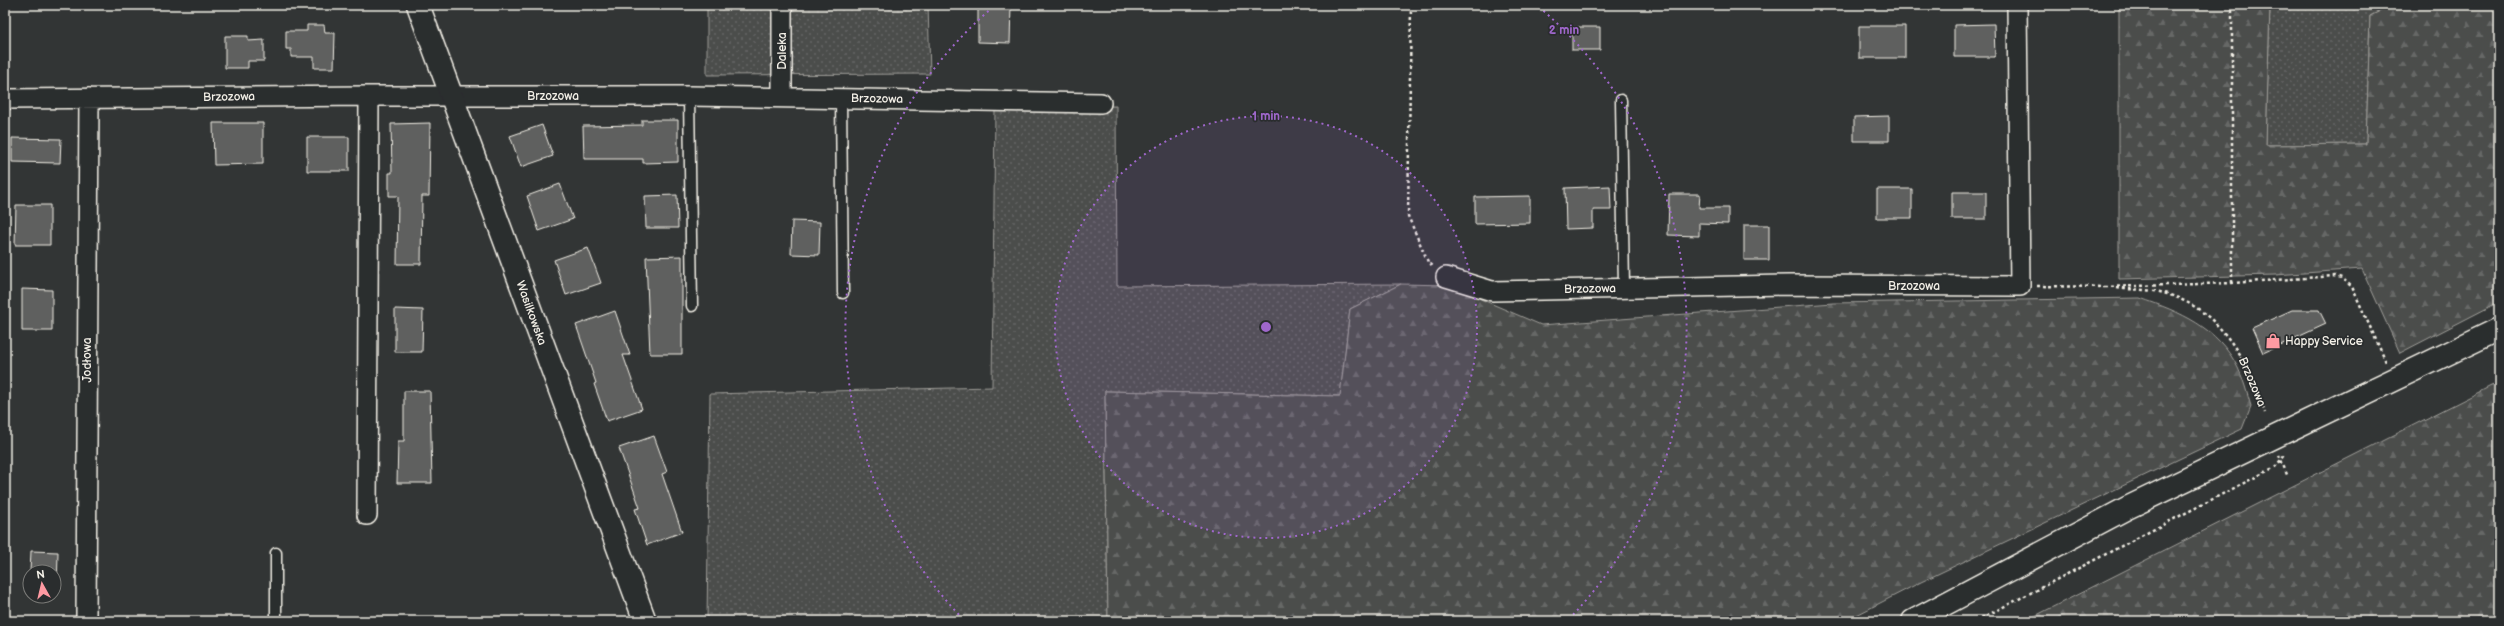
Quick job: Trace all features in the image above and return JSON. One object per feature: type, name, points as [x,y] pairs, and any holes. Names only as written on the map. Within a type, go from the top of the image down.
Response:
[{"type":"street","name":"Wasilkowska","points":[[418,5],[645,621]]},
{"type":"street","name":"Daleka","points":[[782,5],[782,97]]},
{"type":"street","points":[[2017,5],[2020,286]]},
{"type":"street","name":"Brzozowa","points":[[5,99],[368,96],[689,96],[1101,103]]},
{"type":"street","points":[[367,515],[368,96]]},
{"type":"street","name":"Jodłowa","points":[[86,621],[89,98]]},
{"type":"street","name":"Brzozowa","points":[[1446,277],[1492,291],[1624,288],[2020,286]]},
{"type":"street","points":[[1913,621],[2128,508],[2280,446],[2394,381],[2499,329]]},
{"type":"lane","points":[[689,96],[692,306]]},
{"type":"lane","points":[[841,98],[844,293]]},
{"type":"lane","points":[[1621,100],[1624,288]]},
{"type":"lane","points":[[276,553],[276,621]]},
{"type":"path","points":[[1410,5],[1408,216],[1428,262],[1446,277]]},
{"type":"path","points":[[2232,5],[2232,283]]},
{"type":"path","points":[[2105,287],[2232,283],[2335,276],[2342,278],[2352,287],[2359,299],[2394,381]]},
{"type":"path","name":"Brzozowa","points":[[2020,286],[2105,287],[2159,292],[2187,303],[2210,319],[2232,341],[2246,364],[2266,413]]},
{"type":"path","points":[[2280,446],[2282,460],[2288,477]]},
{"type":"path","points":[[2280,446],[2282,460]]},
{"type":"path","points":[[1976,621],[2275,467],[2282,460]]},
{"type":"green space","points":[[707,5],[928,5],[930,74],[707,75]]},
{"type":"green space","points":[[2119,5],[2270,5],[2266,145],[2366,144],[2370,16],[2393,5],[2499,5],[2499,302],[2400,353],[2362,269],[2275,275],[2119,279]]},
{"type":"green space","points":[[2270,5],[2393,5],[2370,16],[2366,144],[2266,145]]},
{"type":"green space","points":[[1116,106],[1117,286],[1401,284],[1350,309],[1340,396],[1105,391],[1108,621],[707,621],[710,394],[992,387],[995,109]]},
{"type":"green space","points":[[1401,284],[1448,285],[1541,325],[1833,303],[2140,298],[2183,315],[2209,332],[2220,342],[2230,354],[2238,368],[2251,406],[2242,429],[1921,582],[1845,621],[1108,621],[1105,391],[1340,396],[1350,309]]},
{"type":"green space","points":[[2499,382],[2499,611],[2489,621],[2025,621]]},
{"type":"building","points":[[978,5],[1011,5],[1010,43],[978,42]]},
{"type":"building","points":[[1994,24],[1995,57],[1954,57],[1954,25]]},
{"type":"building","points":[[307,25],[324,25],[325,33],[335,33],[334,68],[314,68],[314,57],[291,57],[291,49],[286,49],[286,31],[307,31]]},
{"type":"building","points":[[1859,26],[1905,26],[1905,58],[1859,58]]},
{"type":"building","points":[[1572,27],[1600,27],[1600,50],[1572,50]]},
{"type":"building","points":[[225,36],[248,36],[248,41],[264,40],[264,61],[248,61],[248,68],[225,68]]},
{"type":"building","points":[[1889,116],[1889,141],[1854,141],[1854,117]]},
{"type":"building","points":[[642,120],[678,120],[678,162],[643,163],[643,159],[584,159],[583,126],[642,125]]},
{"type":"building","points":[[213,123],[263,123],[263,164],[214,165]]},
{"type":"building","points":[[430,123],[429,196],[422,196],[421,264],[397,264],[398,196],[389,196],[389,173],[392,173],[391,124]]},
{"type":"building","points":[[542,125],[553,156],[521,167],[510,136]]},
{"type":"building","points":[[307,137],[349,137],[349,171],[307,171]]},
{"type":"building","points":[[12,138],[61,139],[60,163],[12,162]]},
{"type":"building","points":[[560,184],[573,219],[539,231],[527,196]]},
{"type":"building","points":[[1610,186],[1611,210],[1593,210],[1593,228],[1566,229],[1565,188]]},
{"type":"building","points":[[1877,189],[1912,189],[1912,218],[1877,218]]},
{"type":"building","points":[[1952,192],[1986,192],[1986,219],[1952,219]]},
{"type":"building","points":[[1669,194],[1700,194],[1699,208],[1728,208],[1728,224],[1699,223],[1699,236],[1668,235]]},
{"type":"building","points":[[677,195],[678,228],[646,228],[645,196]]},
{"type":"building","points":[[1530,196],[1530,223],[1475,224],[1475,197]]},
{"type":"building","points":[[16,205],[50,205],[50,245],[15,245]]},
{"type":"building","points":[[792,221],[820,222],[819,255],[791,254]]},
{"type":"building","points":[[1744,225],[1769,225],[1769,260],[1744,260]]},
{"type":"building","points":[[588,248],[601,283],[566,295],[554,260]]},
{"type":"building","points":[[682,256],[682,354],[650,354],[646,257]]},
{"type":"building","points":[[22,289],[52,290],[52,331],[22,331]]},
{"type":"building","points":[[395,309],[423,310],[422,352],[395,352]]},
{"type":"building","name":"Happy Service","points":[[2292,310],[2319,310],[2326,324],[2263,353],[2252,328]]},
{"type":"building","points":[[615,311],[630,355],[623,355],[642,409],[607,421],[594,384],[596,383],[576,325]]},
{"type":"building","points":[[404,391],[430,391],[432,483],[397,483],[398,441],[404,441]]},
{"type":"building","points":[[654,436],[667,472],[662,474],[682,532],[647,545],[635,509],[640,508],[619,448]]},
{"type":"building","points":[[31,551],[58,552],[58,564],[30,564]]},
{"type":"place","name":"Happy Service","points":[[2273,341]]}]
